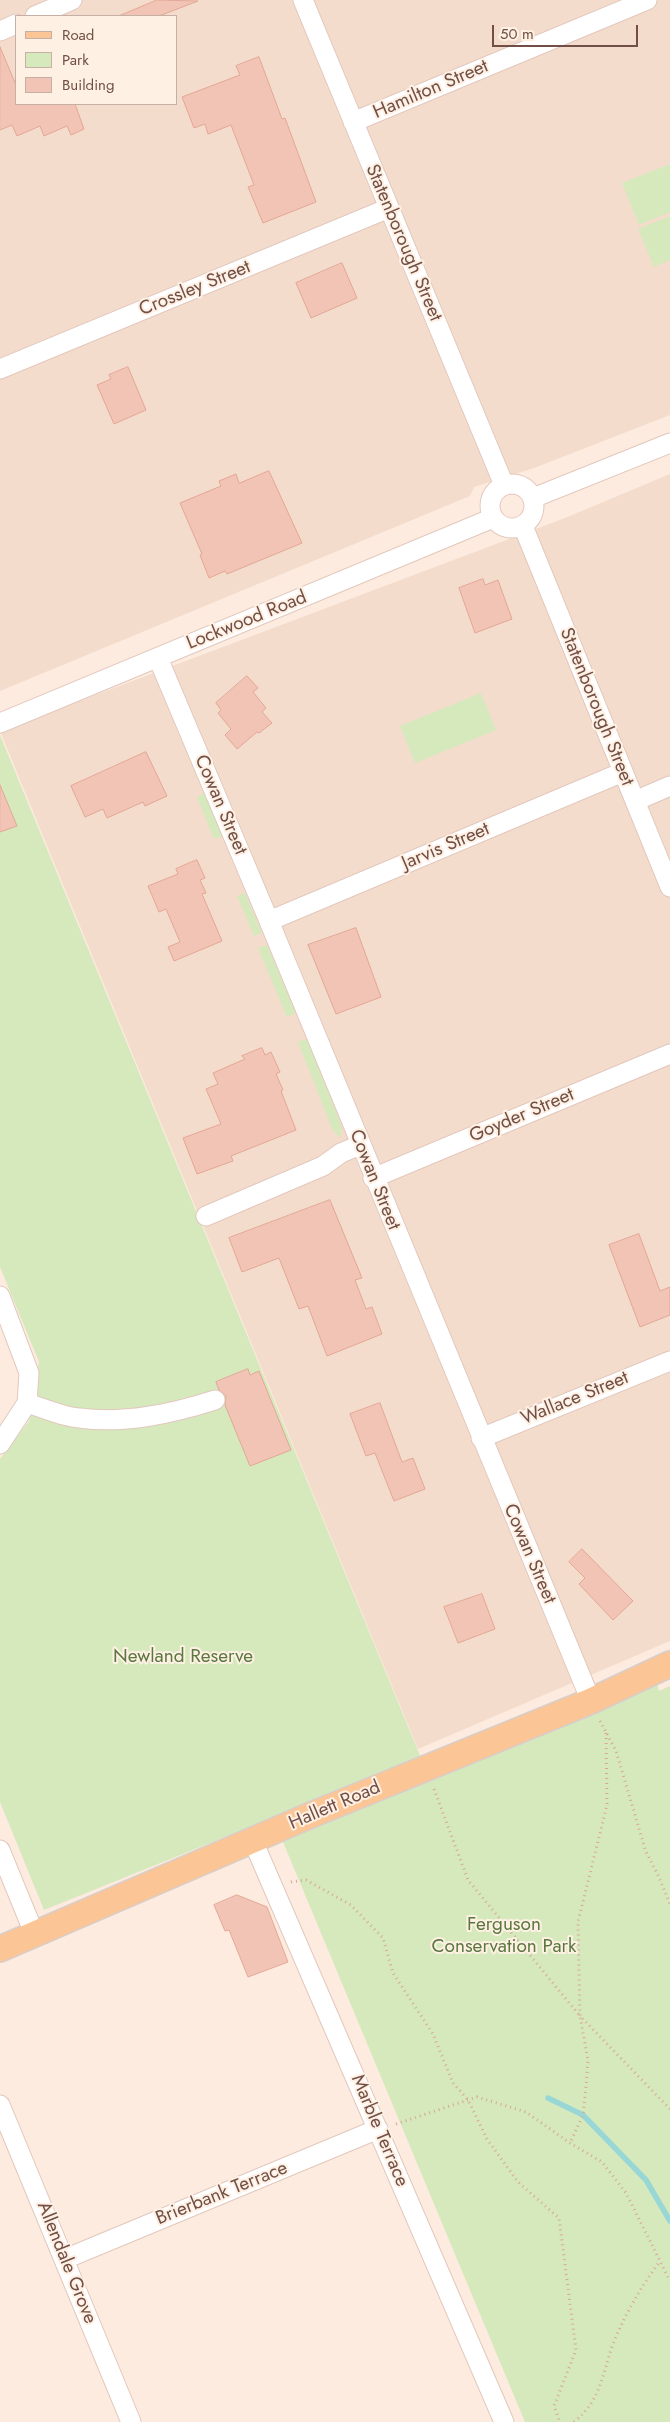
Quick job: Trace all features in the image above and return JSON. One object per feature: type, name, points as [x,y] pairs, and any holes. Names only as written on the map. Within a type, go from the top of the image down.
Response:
[{"type":"main road","name":"Hallett Road","points":[[0,1949],[252,1841],[590,1701],[670,1664]]},
{"type":"street","points":[[36,15],[72,0]]},
{"type":"street","name":"Statenborough Street","points":[[303,0],[504,485]]},
{"type":"street","name":"Hamilton Street","points":[[353,122],[647,0]]},
{"type":"street","points":[[0,31],[15,24]]},
{"type":"street","name":"Crossley Street","points":[[0,369],[389,208]]},
{"type":"street","points":[[533,498],[670,443]]},
{"type":"street","points":[[511,484],[524,487],[533,498],[534,511],[532,517],[523,526],[510,529],[498,524],[493,518],[490,506],[491,499],[498,488],[504,485],[511,484]]},
{"type":"street","name":"Lockwood Road","points":[[0,723],[493,518]]},
{"type":"street","name":"Statenborough Street","points":[[523,526],[670,887]]},
{"type":"street","name":"Cowan Street","points":[[158,658],[269,921],[373,1178],[590,1701]]},
{"type":"street","name":"Jarvis Street","points":[[269,921],[623,772]]},
{"type":"street","points":[[634,801],[670,786]]},
{"type":"street","name":"Goyder Street","points":[[373,1178],[670,1054]]},
{"type":"street","points":[[206,1216],[323,1166],[341,1153],[360,1145]]},
{"type":"street","points":[[0,1296],[29,1373],[27,1403],[0,1444]]},
{"type":"street","name":"Wallace Street","points":[[481,1438],[670,1361]]},
{"type":"street","points":[[27,1403],[78,1418],[131,1420],[188,1408],[215,1400]]},
{"type":"street","name":"Marble Terrace","points":[[252,1841],[504,2422]]},
{"type":"street","points":[[0,1850],[34,1933]]},
{"type":"street","name":"Allendale Grove","points":[[0,2105],[131,2422]]},
{"type":"street","name":"Brierbank Terrace","points":[[65,2259],[378,2129]]},
{"type":"path","points":[[590,1701],[616,1751],[646,1852],[670,1904]]},
{"type":"path","points":[[570,2143],[583,2115],[588,2060],[580,2016],[578,1922],[607,1805],[606,1733]]},
{"type":"path","points":[[426,1768],[468,1880],[580,2016],[670,2109]]},
{"type":"path","points":[[271,1884],[306,1880],[351,1905],[383,1938],[393,1973],[433,2034],[453,2083],[468,2100],[487,2139],[518,2182],[559,2218],[576,2350],[554,2406],[560,2422]]},
{"type":"path","points":[[378,2129],[477,2097],[526,2112],[570,2143],[602,2162],[626,2193],[670,2281]]},
{"type":"path","points":[[574,2422],[601,2388],[613,2345],[636,2294],[660,2260]]},
{"type":"shaded area","points":[[0,0],[670,0],[670,415],[534,468],[474,487],[470,496],[0,691]]},
{"type":"shaded area","points":[[670,474],[670,1641],[418,1749],[0,731],[565,518]]},
{"type":"green space","points":[[670,164],[670,212],[639,225],[622,183]]},
{"type":"green space","points":[[670,216],[670,260],[654,267],[638,229]]},
{"type":"green space","points":[[481,693],[496,730],[415,763],[400,726]]},
{"type":"green space","name":"Newland Reserve","points":[[0,735],[421,1758],[44,1910],[0,1802],[0,1459],[29,1421],[39,1362],[0,1267]]},
{"type":"green space","points":[[205,793],[222,836],[214,839],[197,797]]},
{"type":"green space","points":[[245,893],[262,933],[254,936],[237,896]]},
{"type":"green space","points":[[267,945],[296,1013],[287,1017],[258,948]]},
{"type":"green space","points":[[307,1039],[342,1127],[340,1138],[332,1129],[298,1042]]},
{"type":"green space","name":"Ferguson Conservation Park","points":[[656,1679],[659,1691],[670,1686],[670,2422],[525,2422],[283,1842]]},
{"type":"building","points":[[157,0],[198,1],[162,15],[121,15]]},
{"type":"building","points":[[0,47],[15,83],[15,105],[75,105],[84,129],[71,135],[67,126],[44,136],[40,126],[17,136],[12,125],[0,130]]},
{"type":"building","points":[[259,57],[282,119],[285,118],[316,202],[263,223],[248,187],[254,185],[231,125],[208,134],[205,124],[194,128],[182,97],[240,75],[236,66]]},
{"type":"building","points":[[342,263],[357,298],[311,318],[296,283]]},
{"type":"building","points":[[128,367],[146,410],[114,424],[97,385],[111,379],[109,375]]},
{"type":"building","points":[[269,471],[302,543],[227,574],[225,571],[209,578],[200,555],[202,554],[180,503],[221,486],[219,481],[236,474],[239,483]]},
{"type":"building","points":[[483,579],[485,585],[498,580],[512,619],[475,633],[459,588]]},
{"type":"building","points":[[247,676],[258,688],[253,692],[266,708],[262,712],[272,723],[259,733],[257,732],[237,749],[225,735],[231,729],[218,713],[221,710],[216,703]]},
{"type":"building","points":[[146,752],[167,796],[145,806],[143,802],[107,818],[103,809],[85,817],[71,786]]},
{"type":"building","points":[[0,785],[17,826],[0,832]]},
{"type":"building","points":[[197,860],[205,878],[200,880],[206,893],[202,894],[222,941],[174,961],[168,947],[180,942],[166,909],[159,912],[148,886],[178,874],[176,869]]},
{"type":"building","points":[[356,928],[381,997],[336,1014],[308,945]]},
{"type":"building","points":[[262,1048],[265,1055],[271,1052],[280,1072],[276,1074],[296,1130],[231,1156],[233,1161],[197,1174],[183,1138],[221,1124],[206,1089],[218,1084],[213,1073],[245,1059],[242,1056]]},
{"type":"building","points":[[330,1200],[362,1278],[355,1280],[366,1309],[372,1307],[382,1334],[327,1356],[308,1306],[299,1309],[279,1258],[242,1272],[229,1238]]},
{"type":"building","points":[[639,1234],[660,1291],[670,1287],[670,1315],[640,1327],[609,1245]]},
{"type":"building","points":[[248,1369],[250,1375],[259,1371],[291,1450],[250,1466],[225,1405],[226,1396],[219,1390],[216,1382]]},
{"type":"building","points":[[380,1403],[402,1462],[413,1458],[425,1489],[394,1501],[375,1453],[366,1456],[350,1414]]},
{"type":"building","points":[[582,1549],[633,1601],[613,1620],[579,1584],[585,1578],[569,1562]]},
{"type":"building","points":[[482,1594],[495,1629],[458,1643],[444,1607]]},
{"type":"building","points":[[237,1895],[267,1907],[288,1962],[248,1977],[229,1930],[225,1931],[214,1905]]},
{"type":"waterway","points":[[548,2098],[583,2115],[646,2180],[670,2221]]}]
